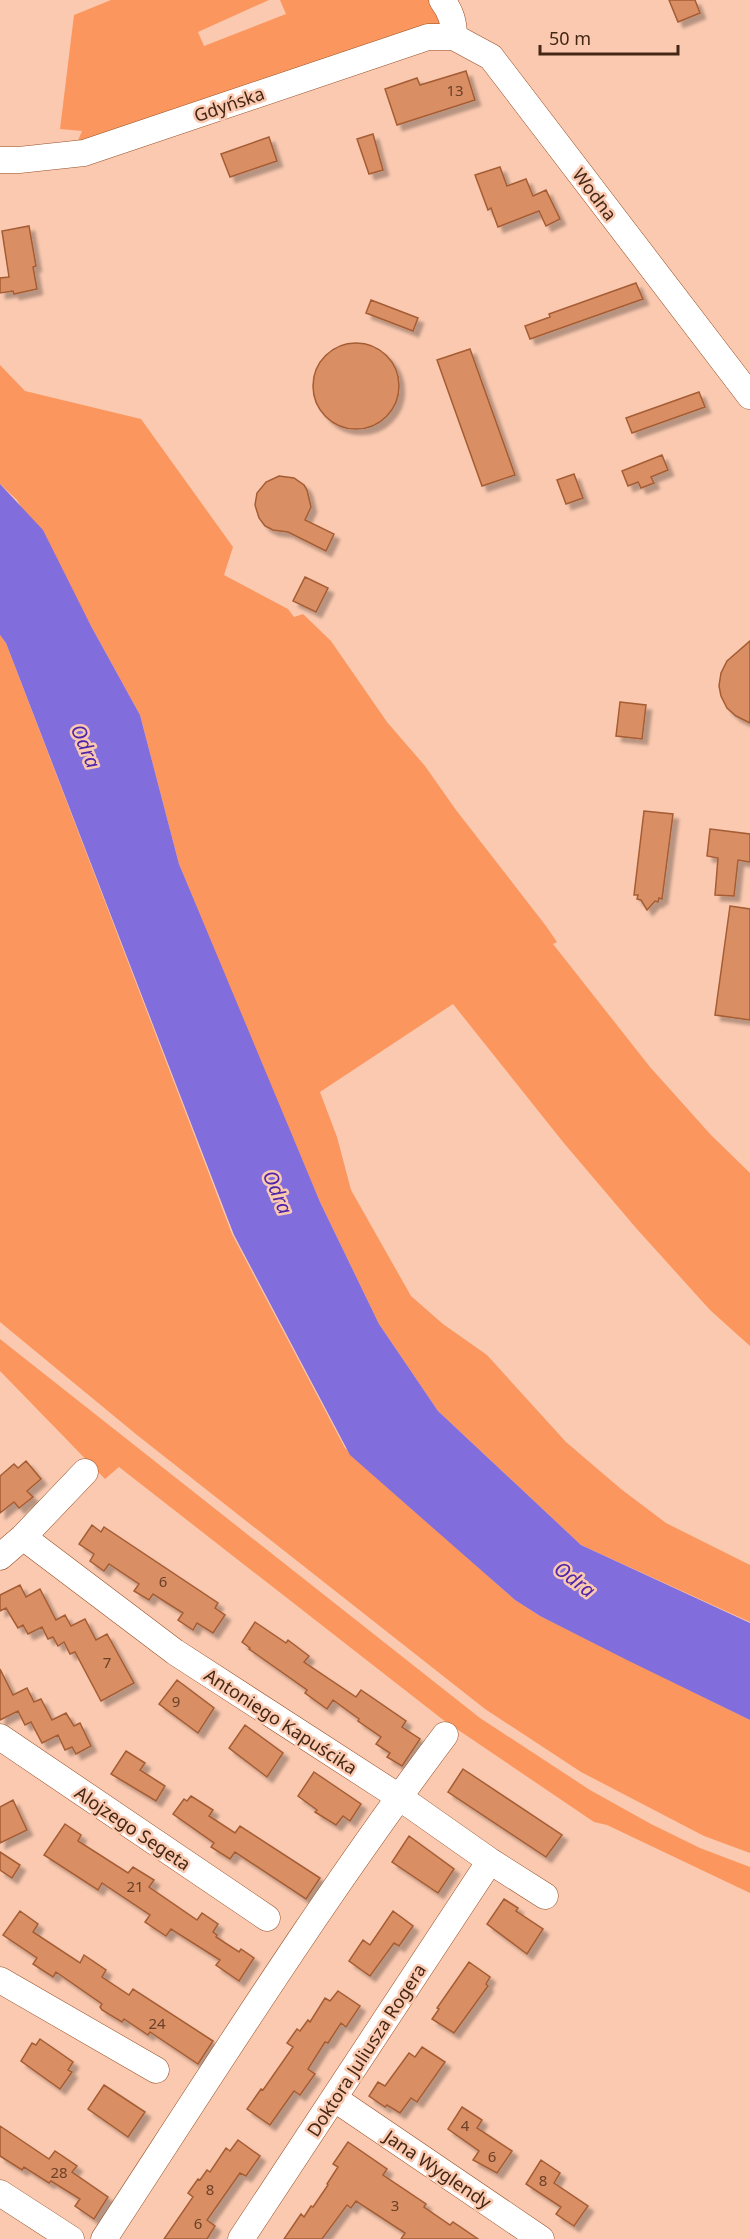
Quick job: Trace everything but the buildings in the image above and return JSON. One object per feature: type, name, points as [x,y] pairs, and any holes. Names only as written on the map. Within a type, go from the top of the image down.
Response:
[{"type":"street","points":[[442,0],[451,14],[454,37]]},
{"type":"street","name":"Gdyńska","points":[[0,160],[84,153],[428,37],[454,37]]},
{"type":"street","name":"Wodna","points":[[454,37],[491,57],[750,396]]},
{"type":"street","points":[[0,1557],[23,1537],[85,1472]]},
{"type":"street","name":"Antoniego Kapuścika","points":[[23,1537],[175,1652],[399,1797],[490,1861],[545,1896]]},
{"type":"street","points":[[104,2239],[289,1956],[399,1797],[445,1735]]},
{"type":"street","name":"Alojzego Segeta","points":[[0,1737],[267,1918]]},
{"type":"street","name":"Doktora Juliusza Rogera","points":[[241,2239],[490,1861]]},
{"type":"street","points":[[0,1980],[156,2070]]},
{"type":"street","name":"Jana Wyglendy","points":[[335,2099],[541,2239]]},
{"type":"street","points":[[0,2193],[71,2239]]},
{"type":"shaded area","points":[[111,0],[269,0],[198,32],[204,46],[286,14],[280,0],[430,0],[446,17],[440,27],[76,145],[82,131],[60,129],[74,15]]},
{"type":"shaded area","points":[[0,365],[25,391],[141,419],[233,547],[224,575],[288,609],[294,617],[303,614],[331,641],[387,722],[425,766],[456,810],[546,926],[557,942],[553,944],[650,1067],[711,1135],[750,1173],[750,1346],[710,1310],[636,1228],[563,1142],[453,1004],[320,1092],[337,1137],[351,1190],[411,1296],[443,1324],[487,1355],[566,1442],[621,1489],[666,1523],[750,1565],[750,1622],[581,1545],[438,1411],[379,1324],[320,1202],[179,864],[140,715],[17,500],[0,484]]},
{"type":"shaded area","points":[[0,635],[6,643],[232,1234],[345,1448],[515,1600],[540,1616],[750,1720],[750,1853],[704,1836],[581,1772],[485,1709],[137,1435],[0,1322]]},
{"type":"shaded area","points":[[0,1339],[480,1718],[590,1790],[651,1824],[700,1848],[750,1867],[750,1893],[607,1825],[594,1822],[442,1719],[119,1467],[105,1479],[0,1371]]},
{"type":"water","name":"Odra","points":[[0,484],[43,530],[91,626],[140,715],[179,864],[320,1202],[379,1324],[438,1411],[581,1545],[750,1623],[750,1720],[540,1616],[515,1600],[350,1455],[234,1235],[6,643],[0,635]]}]
